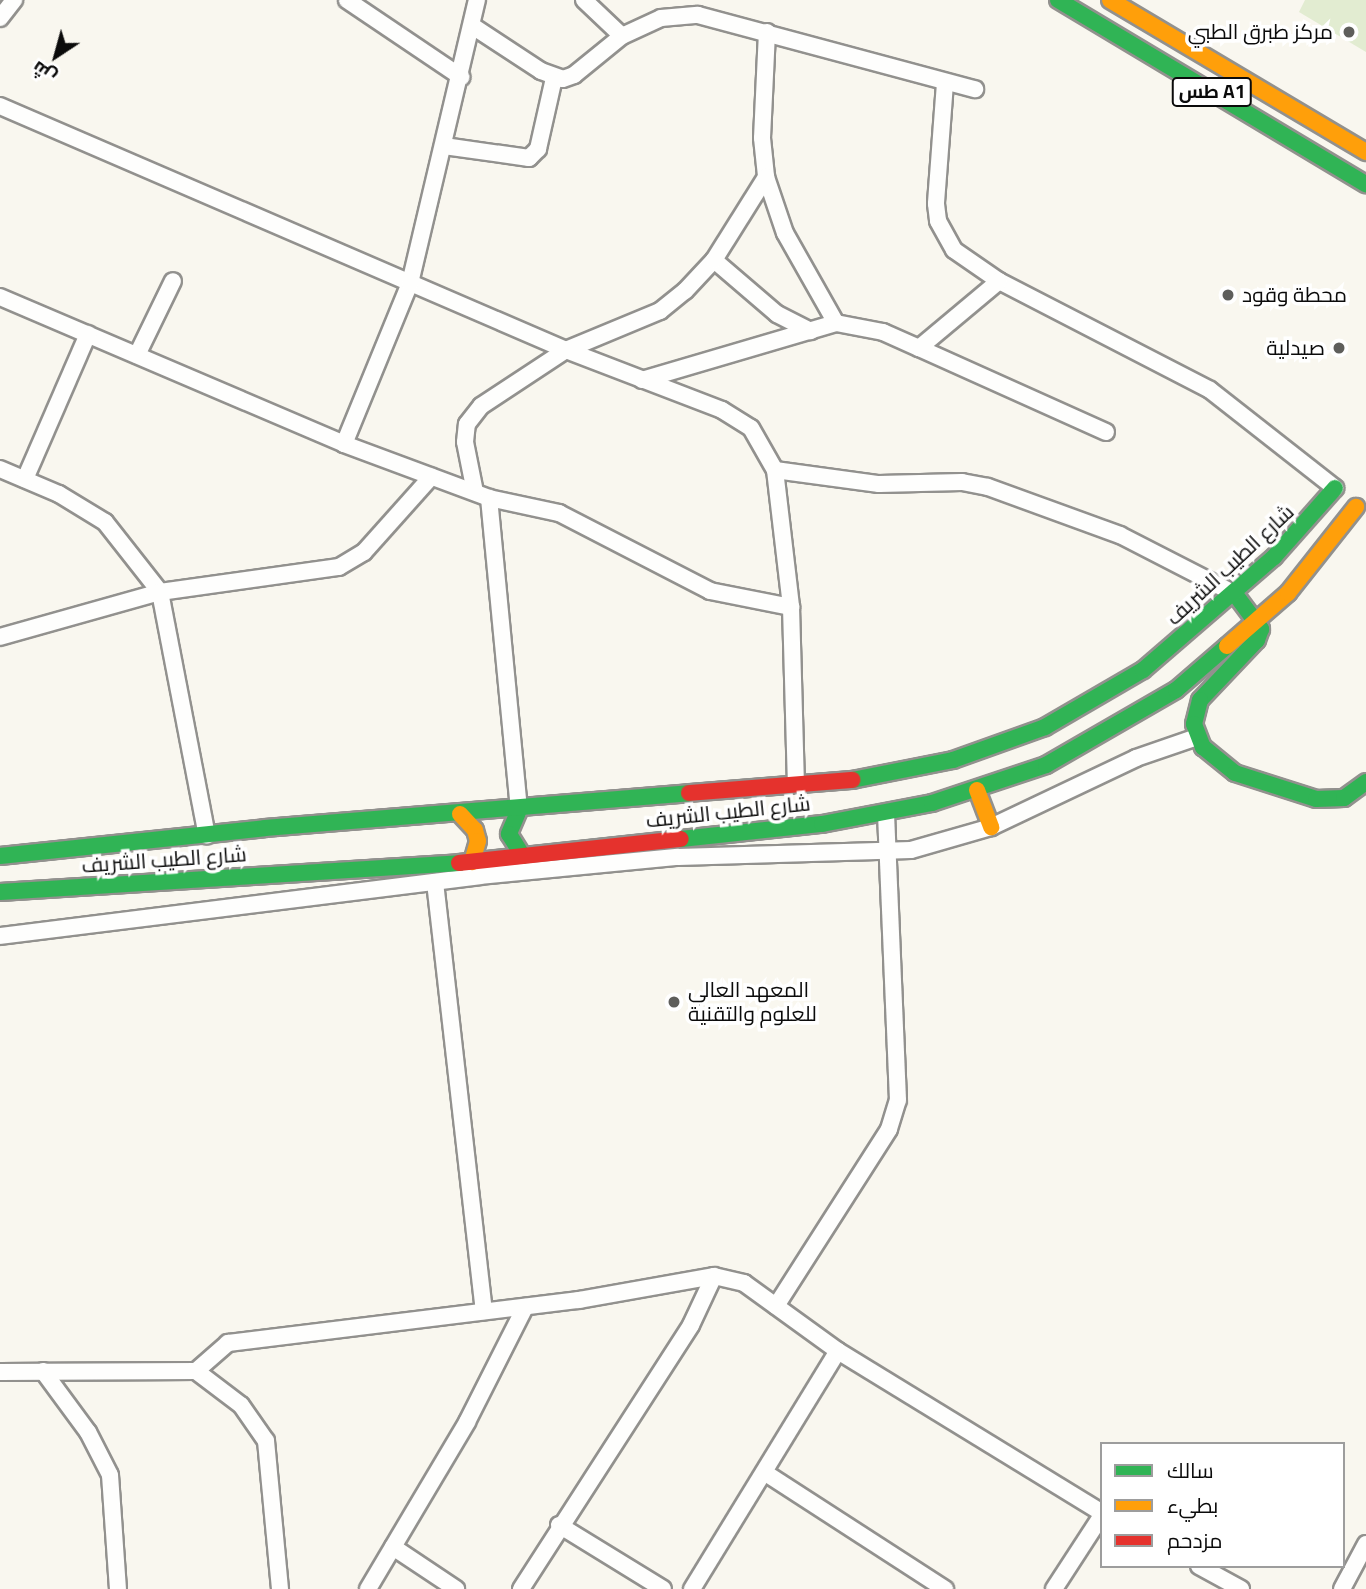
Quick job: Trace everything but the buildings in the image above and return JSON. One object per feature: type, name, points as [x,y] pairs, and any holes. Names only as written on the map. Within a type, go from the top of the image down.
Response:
[{"type":"main road","name":"طس A1","points":[[1058,0],[1366,184]]},
{"type":"main road","name":"طس A1","points":[[1110,0],[1366,152]]},
{"type":"main road","name":"شارع الطيب الشريف","points":[[0,856],[905,773],[1033,732],[1143,670],[1235,594],[1294,537],[1335,488]]},
{"type":"main road","name":"شارع الطيب الشريف","points":[[0,892],[472,862],[886,814],[978,790],[1046,765],[1126,723],[1197,675],[1293,586],[1356,507]]},
{"type":"main road","points":[[1235,594],[1259,620],[1257,640],[1199,700],[1194,724],[1197,737],[1224,767],[1304,796],[1344,798],[1366,782]]},
{"type":"main road","points":[[978,790],[991,827]]},
{"type":"main road","points":[[519,810],[509,834],[523,856]]},
{"type":"main road","points":[[460,814],[475,830],[477,852],[472,862]]},
{"type":"street","points":[[0,18],[15,0]]},
{"type":"street","points":[[347,0],[371,8],[461,77]]},
{"type":"street","points":[[344,444],[410,283],[474,27],[477,0]]},
{"type":"street","points":[[584,0],[622,36]]},
{"type":"street","points":[[474,27],[555,78],[574,75],[622,36],[661,18],[698,15],[975,89]]},
{"type":"street","points":[[767,32],[762,138],[766,177],[785,233],[836,323]]},
{"type":"street","points":[[444,146],[529,158],[538,149],[555,78]]},
{"type":"street","points":[[945,83],[938,221],[954,250],[999,281],[1210,390],[1335,488]]},
{"type":"street","points":[[0,106],[566,350],[738,418],[762,440],[775,470],[791,607],[796,784]]},
{"type":"street","points":[[519,810],[482,495],[464,442],[467,424],[481,406],[566,350],[660,311],[714,260],[766,177]]},
{"type":"street","points":[[714,260],[777,314],[811,331]]},
{"type":"street","points":[[137,355],[173,281]]},
{"type":"street","points":[[919,348],[999,281]]},
{"type":"street","points":[[0,297],[344,444],[482,495],[559,513],[720,595],[791,607]]},
{"type":"street","points":[[642,380],[836,323],[883,332],[1106,432]]},
{"type":"street","points":[[25,479],[88,334]]},
{"type":"street","points":[[0,469],[83,506],[105,522],[160,592],[207,835]]},
{"type":"street","points":[[775,470],[879,484],[962,482],[988,487],[1120,535],[1235,594]]},
{"type":"street","points":[[0,637],[160,592],[339,567],[364,552],[431,477]]},
{"type":"street","points":[[0,936],[435,882],[678,858],[890,853],[943,843],[991,827],[1136,758],[1197,737]]},
{"type":"street","points":[[776,1306],[889,1129],[898,1100],[890,853],[886,814]]},
{"type":"street","points":[[435,882],[484,1311]]},
{"type":"street","points":[[521,1589],[559,1525],[691,1325],[714,1276]]},
{"type":"street","points":[[195,1371],[229,1343],[525,1307],[714,1276],[744,1283],[838,1351],[1100,1513]]},
{"type":"street","points":[[368,1589],[467,1422],[525,1307]]},
{"type":"street","points":[[692,1589],[767,1474],[838,1351]]},
{"type":"street","points":[[43,1371],[88,1432],[110,1475],[118,1589]]},
{"type":"street","points":[[0,1372],[195,1371],[240,1405],[266,1441],[280,1589]]},
{"type":"street","points":[[767,1474],[945,1589]]},
{"type":"street","points":[[1054,1589],[1100,1517]]},
{"type":"street","points":[[559,1525],[663,1589]]},
{"type":"street","points":[[1342,1589],[1362,1563],[1366,1544]]},
{"type":"street","points":[[393,1548],[456,1589]]},
{"type":"street","points":[[1203,1568],[1241,1589]]},
{"type":"green space","name":"مركز طبرق الطبي","points":[[1305,0],[1366,0],[1366,52],[1299,12]]},
{"type":"traffic: fast","points":[[1058,0],[1366,184]]},
{"type":"traffic: fast","points":[[852,780],[953,760],[1045,727],[1143,670],[1274,557],[1335,488]]},
{"type":"traffic: fast","points":[[1235,594],[1261,629],[1257,640],[1200,700],[1194,724],[1203,747],[1235,773],[1316,799],[1344,798],[1366,782]]},
{"type":"traffic: fast","points":[[681,839],[822,824],[932,803],[1046,765],[1176,690],[1227,646]]},
{"type":"traffic: fast","points":[[0,856],[265,828],[689,793]]},
{"type":"traffic: fast","points":[[519,810],[509,834],[523,856]]},
{"type":"traffic: fast","points":[[0,892],[459,863]]},
{"type":"traffic: slow","points":[[1110,0],[1366,152]]},
{"type":"traffic: slow","points":[[1227,646],[1288,593],[1356,507]]},
{"type":"traffic: slow","points":[[977,790],[991,827]]},
{"type":"traffic: slow","points":[[460,814],[475,830],[478,841],[472,862]]},
{"type":"traffic: jam","points":[[689,793],[852,780]]},
{"type":"traffic: jam","points":[[459,863],[681,839]]},
{"type":"place","name":"مركز طبرق الطبي","points":[[1349,32]]},
{"type":"place","name":"محطة وقود","points":[[1228,295]]},
{"type":"place","name":"صيدلية","points":[[1339,348]]},
{"type":"place","name":"المعهد العالي للعلوم والتقنية","points":[[674,1002]]}]
